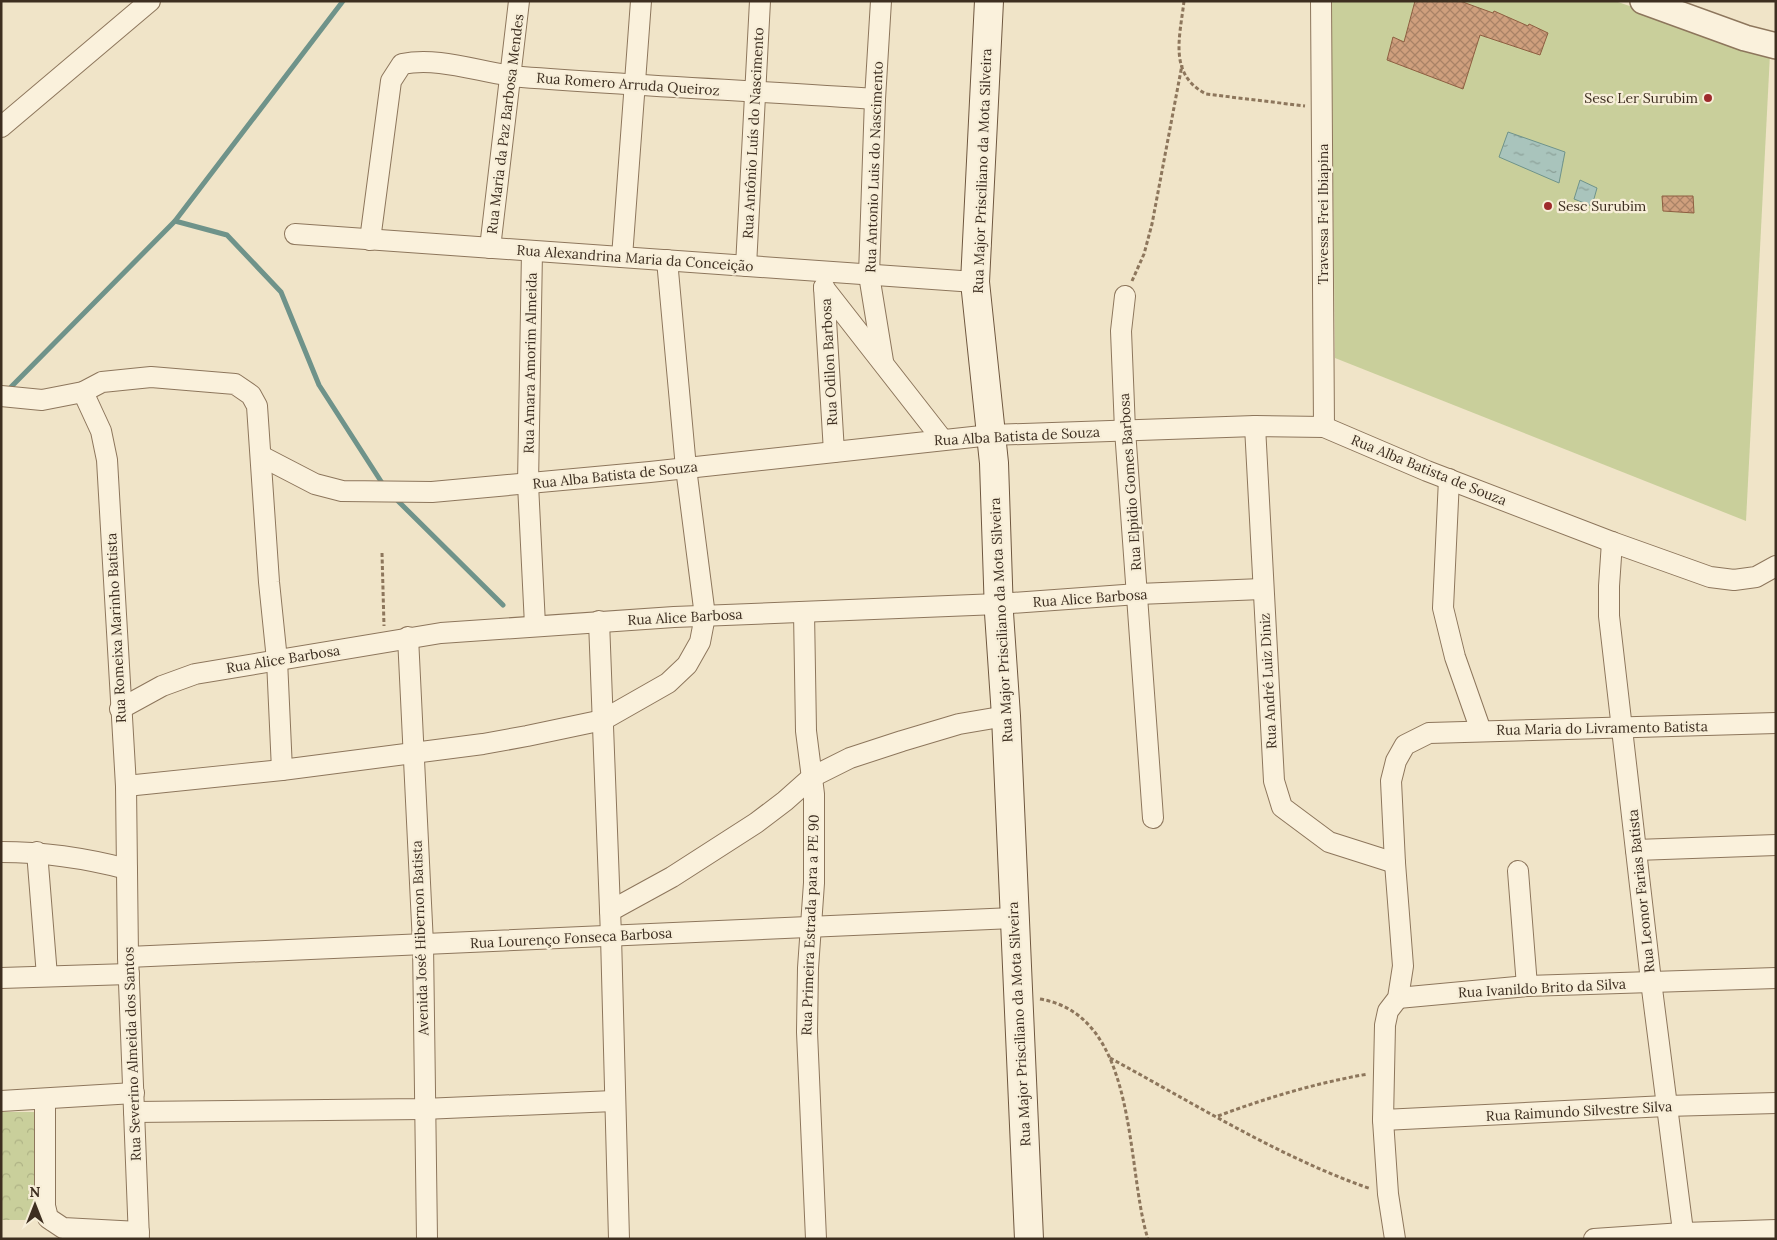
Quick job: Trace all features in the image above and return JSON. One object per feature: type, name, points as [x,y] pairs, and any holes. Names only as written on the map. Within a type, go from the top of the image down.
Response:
[{"type":"main road","name":"Rua Major Prisciliano da Mota Silveira","points":[[989,1],[975,282],[994,463],[998,604],[1006,716],[1013,918],[1029,1239]]},
{"type":"street","points":[[1,127],[150,1]]},
{"type":"street","name":"Rua Maria da Paz Barbosa Mendes","points":[[490,248],[519,1]]},
{"type":"street","points":[[622,257],[641,1]]},
{"type":"street","name":"Rua Antônio Luís do Nascimento","points":[[746,266],[760,1]]},
{"type":"street","name":"Rua Antonio Luis do Nascimento","points":[[881,1],[875,99],[869,275],[883,361]]},
{"type":"street","name":"Travessa Frei Ibiapina","points":[[1321,1],[1324,427]]},
{"type":"street","points":[[1646,2],[1745,38],[1776,46]]},
{"type":"street","name":"Rua Romero Arruda Queiroz","points":[[370,240],[391,81],[402,64],[429,62],[511,76],[635,86],[875,99]]},
{"type":"street","name":"Rua Alexandrina Maria da Conceição","points":[[295,234],[746,266],[824,280],[869,275],[975,282]]},
{"type":"street","name":"Rua Amara Amorim Almeida","points":[[532,250],[528,484],[535,625]]},
{"type":"street","points":[[126,786],[282,770],[483,744],[603,720],[668,683],[687,665],[700,642],[705,616],[686,468],[667,260]]},
{"type":"street","points":[[824,280],[942,439]]},
{"type":"street","name":"Rua Odilon Barbosa","points":[[824,280],[834,452]]},
{"type":"street","name":"Rua Elpidio Gomes Barbosa","points":[[1125,296],[1121,331],[1125,430],[1153,818]]},
{"type":"street","points":[[1,396],[42,400],[83,392],[102,382],[152,377],[235,384],[251,395],[257,406],[269,582],[277,660],[282,770]]},
{"type":"street","name":"Rua Romeixa Marinho Batista","points":[[83,392],[101,431],[107,460],[120,709],[126,786],[127,869]]},
{"type":"street","name":"Rua Alba Batista de Souza","points":[[261,456],[315,484],[342,491],[432,492],[686,468],[991,435],[1255,426],[1324,427],[1450,479],[1612,542],[1710,576],[1734,580],[1756,577],[1776,566]]},
{"type":"street","name":"Rua André Luiz Diniz","points":[[1255,426],[1262,589],[1274,781],[1282,806],[1330,842],[1395,863]]},
{"type":"street","points":[[1450,479],[1443,608],[1455,657],[1481,732]]},
{"type":"street","name":"Rua Leonor Farias Batista","points":[[1612,542],[1608,586],[1609,616],[1666,1106],[1684,1236]]},
{"type":"street","name":"Rua Alice Barbosa","points":[[120,709],[162,686],[195,674],[408,637],[535,625],[998,604],[1138,594],[1262,589]]},
{"type":"street","name":"Rua Primeira Estrada para a PE 90","points":[[804,612],[806,731],[812,777],[814,883],[808,968],[807,1032],[816,1239]]},
{"type":"street","points":[[599,622],[611,936],[619,1239]]},
{"type":"street","name":"Avenida José Hibernon Batista","points":[[408,637],[423,944],[423,1109],[427,1239]]},
{"type":"street","points":[[610,911],[672,877],[756,823],[812,777],[850,758],[959,724],[1006,716]]},
{"type":"street","name":"Rua Maria do Livramento Batista","points":[[1395,863],[1392,781],[1396,761],[1406,745],[1429,734],[1776,723]]},
{"type":"street","points":[[1636,850],[1776,845]]},
{"type":"street","points":[[1,852],[37,852],[84,858],[127,869]]},
{"type":"street","points":[[37,852],[47,976]]},
{"type":"street","points":[[1395,863],[1403,966],[1398,998],[1388,1011],[1385,1025],[1383,1071],[1383,1120],[1388,1194],[1395,1239]]},
{"type":"street","name":"Rua Severino Almeida dos Santos","points":[[127,869],[128,966],[139,1235]]},
{"type":"street","points":[[1518,871],[1527,986]]},
{"type":"street","name":"Rua Lourenço Fonseca Barbosa","points":[[1,978],[47,976],[128,966],[423,944],[1013,918]]},
{"type":"street","name":"Rua Ivanildo Brito da Silva","points":[[1398,998],[1527,986],[1776,978]]},
{"type":"street","points":[[1,1101],[45,1099],[134,1103],[423,1109],[614,1101]]},
{"type":"street","points":[[45,1099],[45,1206],[48,1218],[63,1228],[139,1235]]},
{"type":"street","name":"Rua Raimundo Silvestre Silva","points":[[1383,1120],[1666,1106],[1776,1103]]},
{"type":"street","points":[[1594,1239],[1776,1230]]},
{"type":"path","points":[[1184,1],[1180,40],[1182,65],[1184,76],[1193,87],[1206,94],[1323,109]]},
{"type":"path","points":[[1125,296],[1144,254],[1152,224],[1182,65]]},
{"type":"path","points":[[382,553],[385,642]]},
{"type":"path","points":[[1017,996],[1051,1001],[1080,1018],[1096,1035],[1110,1058],[1123,1092],[1139,1205],[1148,1239]]},
{"type":"path","points":[[1110,1058],[1306,1163],[1388,1194]]},
{"type":"path","points":[[1217,1116],[1257,1101],[1338,1079],[1383,1071]]},
{"type":"green space","name":"Sesc Surubim","points":[[1331,1],[1615,1],[1770,54],[1746,521],[1335,358]]},
{"type":"green space","points":[[1,1112],[36,1112],[37,1220],[1,1220]]},
{"type":"water","points":[[1508,132],[1565,152],[1559,183],[1499,157]]},
{"type":"water","points":[[1580,180],[1597,188],[1592,206],[1574,199]]},
{"type":"building","points":[[1415,1],[1460,1],[1493,13],[1494,11],[1548,33],[1540,55],[1480,35],[1463,89],[1387,60],[1393,37],[1404,42]]},
{"type":"building","points":[[1662,196],[1693,196],[1694,213],[1663,211]]},
{"type":"waterway","points":[[11,387],[175,221],[343,1]]},
{"type":"waterway","points":[[175,221],[227,235],[281,292],[319,385],[384,486]]},
{"type":"waterway","points":[[398,501],[503,605]]},
{"type":"place","name":"Sesc Ler Surubim","points":[[1708,98]]},
{"type":"place","name":"Sesc Surubim","points":[[1548,206]]}]
